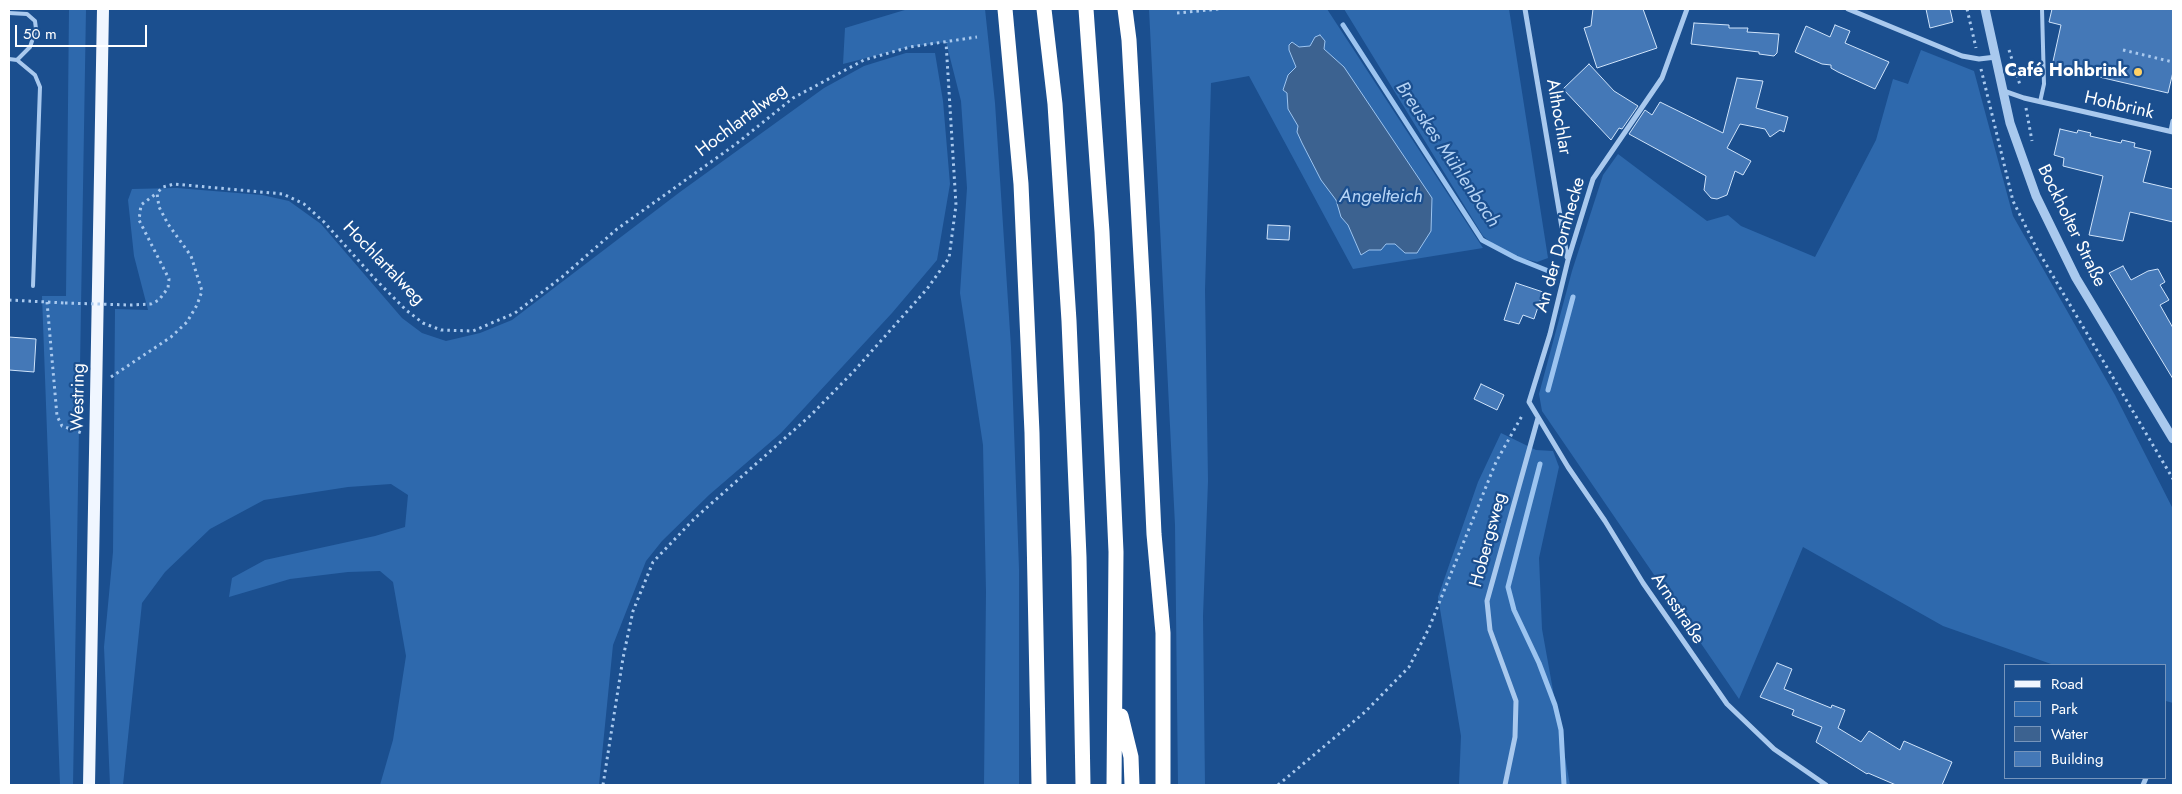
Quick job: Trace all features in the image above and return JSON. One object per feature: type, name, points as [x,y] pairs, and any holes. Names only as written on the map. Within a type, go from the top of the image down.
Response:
[{"type":"highway","points":[[1005,9],[1021,184],[1032,433],[1039,785]]},
{"type":"highway","points":[[1044,9],[1056,104],[1070,330],[1079,557],[1083,785]]},
{"type":"highway","points":[[1086,9],[1102,232],[1116,552],[1114,785]]},
{"type":"highway","points":[[1125,9],[1129,40],[1154,534],[1163,633],[1163,785]]},
{"type":"highway","points":[[1129,40],[1131,9]]},
{"type":"highway","points":[[1115,690],[1131,757],[1132,785]]},
{"type":"main road","name":"Westring","points":[[89,785],[103,9]]},
{"type":"street","name":"Althochlar","points":[[1525,9],[1568,260]]},
{"type":"street","name":"An der Dornhecke","points":[[1529,402],[1550,334],[1568,260],[1593,180],[1662,78],[1687,9]]},
{"type":"street","points":[[1848,9],[1962,56],[1979,59],[1996,58]]},
{"type":"street","name":"Bockholter Straße","points":[[1985,9],[2010,123],[2021,159],[2036,196],[2076,278],[2173,440]]},
{"type":"street","name":"Hohbrink","points":[[2004,91],[2040,102],[2172,131],[2173,121]]},
{"type":"street","points":[[1529,402],[1538,418]]},
{"type":"street","name":"Hobergsweg","points":[[1505,785],[1515,737],[1516,701],[1490,630],[1487,601],[1538,418]]},
{"type":"street","name":"Arnsstraße","points":[[1538,418],[1643,583],[1727,704],[1774,749],[1826,785]]},
{"type":"lane","points":[[2040,102],[2044,84],[2042,9]]},
{"type":"lane","points":[[9,13],[27,14],[35,21],[36,29],[30,47],[17,60]]},
{"type":"lane","points":[[9,60],[17,60],[35,75],[40,87],[33,286]]},
{"type":"path","points":[[1177,13],[1219,9]]},
{"type":"path","points":[[1967,9],[2013,202],[2038,250],[2173,479]]},
{"type":"path","name":"Hochlartalweg","points":[[157,193],[163,187],[174,184],[283,194],[304,204],[324,222],[376,280],[406,310],[423,323],[441,330],[473,331],[515,313],[617,229],[736,144],[793,98],[864,60],[910,47],[978,37]]},
{"type":"path","points":[[603,785],[623,658],[633,611],[653,562],[695,518],[811,415],[854,371],[927,289],[949,258],[956,205],[946,42]]},
{"type":"path","points":[[2008,45],[2024,98],[2033,146]]},
{"type":"path","points":[[2123,50],[2173,62]]},
{"type":"path","points":[[9,300],[130,305],[152,304],[159,300],[168,288],[169,279],[139,220],[141,205],[157,193],[159,207],[168,224],[191,256],[202,291],[198,305],[187,322],[171,337],[97,386]]},
{"type":"path","points":[[47,302],[57,416],[62,426],[96,437]]},
{"type":"path","points":[[1278,785],[1365,712],[1409,667],[1429,628],[1496,462],[1529,402]]},
{"type":"green space","points":[[69,9],[86,9],[73,785],[60,785],[42,296],[66,296]]},
{"type":"green space","points":[[908,9],[985,9],[995,103],[1011,347],[1019,569],[1019,785],[984,785],[986,592],[983,445],[960,293],[967,188],[961,101],[946,42],[910,47],[843,64],[845,28]]},
{"type":"green space","points":[[1149,9],[1327,9],[1483,248],[1353,269],[1249,76],[1211,83],[1205,290],[1208,481],[1203,616],[1205,785],[1178,785],[1175,525]]},
{"type":"green space","points":[[1344,9],[1509,9],[1548,258],[1537,262],[1521,258],[1498,248],[1483,236]]},
{"type":"green space","points":[[1921,50],[1974,71],[2013,216],[2115,395],[2173,509],[2173,703],[2167,701],[2167,664],[2051,664],[1943,626],[1803,547],[1739,699],[1542,411],[1539,394],[1572,271],[1603,175],[1618,154],[1707,221],[1728,215],[1741,226],[1815,257],[1876,140],[1893,79],[1908,84]]},
{"type":"green space","points":[[906,53],[935,53],[943,101],[950,184],[937,260],[892,313],[781,433],[709,495],[662,541],[646,561],[613,645],[599,785],[380,785],[393,740],[406,656],[393,582],[380,571],[348,572],[290,579],[229,597],[232,578],[265,560],[375,536],[405,527],[408,495],[391,484],[348,487],[264,500],[210,529],[165,572],[142,603],[123,785],[110,785],[104,647],[113,552],[115,309],[148,310],[134,256],[128,200],[132,189],[177,188],[262,195],[289,201],[321,224],[402,318],[422,333],[446,341],[480,333],[512,320],[680,192],[824,88],[864,66]]},
{"type":"green space","points":[[1501,433],[1536,450],[1553,451],[1559,467],[1539,558],[1542,629],[1570,785],[1459,785],[1461,736],[1438,597],[1478,482]]},
{"type":"water","name":"Angelteich","points":[[1320,35],[1325,41],[1324,49],[1344,67],[1432,198],[1431,231],[1417,253],[1405,253],[1395,244],[1386,244],[1381,250],[1369,250],[1361,255],[1348,225],[1341,217],[1336,200],[1321,180],[1297,132],[1298,126],[1288,109],[1287,93],[1283,90],[1288,75],[1296,67],[1289,50],[1289,45],[1292,42],[1299,47],[1310,46],[1315,37]]},
{"type":"building","points":[[1593,9],[1643,9],[1657,48],[1597,68],[1584,28],[1591,26]]},
{"type":"building","points":[[1926,9],[1950,9],[1953,22],[1930,28]]},
{"type":"building","points":[[2052,9],[2173,9],[2173,72],[2168,93],[2052,66],[2061,25],[2049,22]]},
{"type":"building","points":[[1694,23],[1729,25],[1729,28],[1748,28],[1747,32],[1779,34],[1777,53],[1774,56],[1759,54],[1759,52],[1691,44]]},
{"type":"building","points":[[1835,25],[1850,31],[1845,43],[1889,62],[1875,89],[1838,72],[1831,68],[1831,65],[1822,64],[1795,52],[1806,26],[1830,37]]},
{"type":"building","points":[[1589,64],[1614,91],[1638,106],[1622,129],[1619,128],[1611,140],[1563,89]]},
{"type":"building","points":[[1737,78],[1763,81],[1756,108],[1788,117],[1784,132],[1780,130],[1770,137],[1765,129],[1740,124],[1727,148],[1751,161],[1743,175],[1735,171],[1727,195],[1717,199],[1711,198],[1704,190],[1706,176],[1629,134],[1645,110],[1652,115],[1660,102],[1723,133]]},
{"type":"building","points":[[2060,129],[2077,133],[2078,130],[2091,133],[2090,136],[2121,143],[2122,140],[2135,143],[2134,147],[2151,151],[2143,182],[2173,189],[2173,222],[2130,212],[2123,241],[2089,235],[2103,176],[2063,166],[2064,158],[2054,155]]},
{"type":"building","points":[[1268,225],[1290,226],[1289,240],[1267,239]]},
{"type":"building","points":[[2123,266],[2131,280],[2148,271],[2158,269],[2165,282],[2160,285],[2169,300],[2160,305],[2173,328],[2173,379],[2109,273]]},
{"type":"building","points":[[1516,283],[1543,292],[1534,319],[1523,315],[1519,324],[1504,320]]},
{"type":"building","points":[[9,337],[36,339],[34,372],[9,370]]},
{"type":"building","points":[[1481,384],[1504,395],[1497,410],[1474,399]]},
{"type":"building","points":[[1777,663],[1792,669],[1784,689],[1831,708],[1832,705],[1845,710],[1838,728],[1861,742],[1869,731],[1900,750],[1904,741],[1952,762],[1942,785],[1896,785],[1867,774],[1816,742],[1822,727],[1792,715],[1794,710],[1760,697]]},
{"type":"waterway","name":"Breuskes Mühlenbach","points":[[1343,25],[1482,240],[1516,258],[1551,272]]},
{"type":"waterway","name":"Breuskes Mühlenbach","points":[[1548,390],[1573,297]]},
{"type":"waterway","name":"Breuskes Mühlenbach","points":[[1540,464],[1508,587],[1514,610],[1539,663],[1555,705],[1561,730],[1564,785]]},
{"type":"place","name":"Café Hohbrink","points":[[2138,72]]}]
